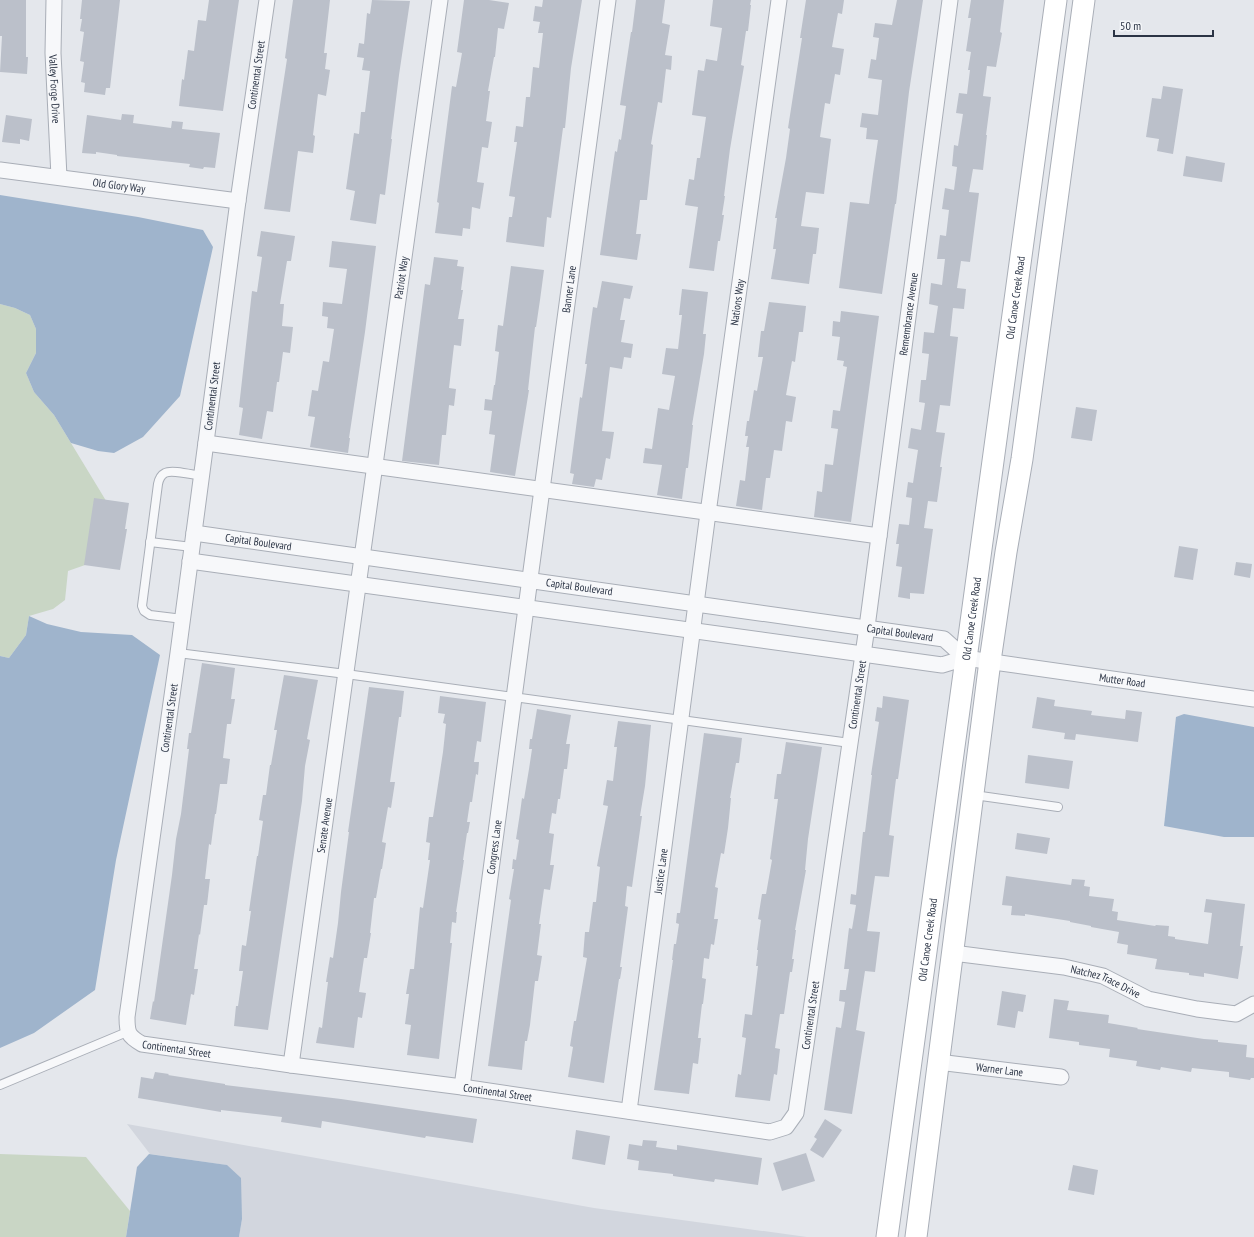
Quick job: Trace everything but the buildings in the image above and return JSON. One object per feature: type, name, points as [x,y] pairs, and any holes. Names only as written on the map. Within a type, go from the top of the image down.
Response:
[{"type":"main road","name":"Old Canoe Creek Road","points":[[887,1237],[1056,0]]},
{"type":"main road","points":[[916,1237],[990,661],[1006,552],[1022,459],[1084,0]]},
{"type":"street","name":"Valley Forge Drive","points":[[54,0],[53,53],[58,177]]},
{"type":"street","name":"Continental Street","points":[[267,0],[238,202],[183,619],[127,1017],[127,1032],[133,1040],[142,1044],[462,1087],[770,1132],[786,1127],[796,1113],[867,628]]},
{"type":"street","name":"Patriot Way","points":[[359,584],[374,466],[440,0]]},
{"type":"street","name":"Banner Lane","points":[[526,608],[608,0]]},
{"type":"street","name":"Nations Way","points":[[693,631],[779,0]]},
{"type":"street","name":"Remembrance Avenue","points":[[867,628],[950,0]]},
{"type":"street","name":"Old Glory Way","points":[[0,170],[238,202]]},
{"type":"street","points":[[206,443],[879,536]]},
{"type":"street","points":[[192,547],[359,584],[526,608],[942,665],[965,658]]},
{"type":"street","name":"Capital Boulevard","points":[[192,547],[362,556],[944,638],[965,658]]},
{"type":"street","name":"Senate Avenue","points":[[291,1065],[359,584]]},
{"type":"street","name":"Congress Lane","points":[[462,1087],[526,608]]},
{"type":"street","name":"Justice Lane","points":[[629,1111],[693,631]]},
{"type":"street","name":"Mutter Road","points":[[965,658],[1254,699]]},
{"type":"street","name":"Natchez Trace Drive","points":[[953,953],[1064,967],[1103,976],[1148,1000],[1236,1014],[1254,1004]]},
{"type":"street","name":"Warner Lane","points":[[938,1062],[1061,1077]]},
{"type":"lane","points":[[183,619],[150,615],[144,611],[142,606],[150,542],[160,478],[164,473],[170,472],[202,476]]},
{"type":"lane","points":[[150,542],[192,547]]},
{"type":"lane","points":[[178,653],[346,674],[850,743]]},
{"type":"lane","points":[[973,794],[1058,807]]},
{"type":"lane","points":[[0,1085],[127,1032]]},
{"type":"shaded area","points":[[127,1124],[594,1208],[807,1237],[239,1237],[242,1219],[226,1165],[150,1154]]},
{"type":"green space","points":[[0,304],[15,308],[30,315],[36,329],[36,353],[26,373],[34,392],[54,415],[108,504],[105,558],[68,571],[65,600],[53,609],[29,616],[26,635],[9,658],[0,656]]},
{"type":"green space","points":[[0,1154],[86,1157],[130,1211],[126,1237],[0,1237]]},
{"type":"water","points":[[0,195],[138,217],[203,230],[213,247],[180,396],[143,437],[114,453],[98,451],[71,443],[54,415],[34,392],[26,373],[36,353],[36,329],[30,315],[15,308],[0,304]]},
{"type":"water","points":[[29,616],[47,624],[81,632],[132,635],[160,655],[116,860],[95,990],[34,1033],[0,1048],[0,656],[9,658],[26,635]]},
{"type":"water","points":[[1184,714],[1254,727],[1254,837],[1224,837],[1164,826],[1176,717]]},
{"type":"water","points":[[149,1154],[227,1165],[241,1178],[242,1219],[239,1237],[126,1237],[137,1167]]}]
